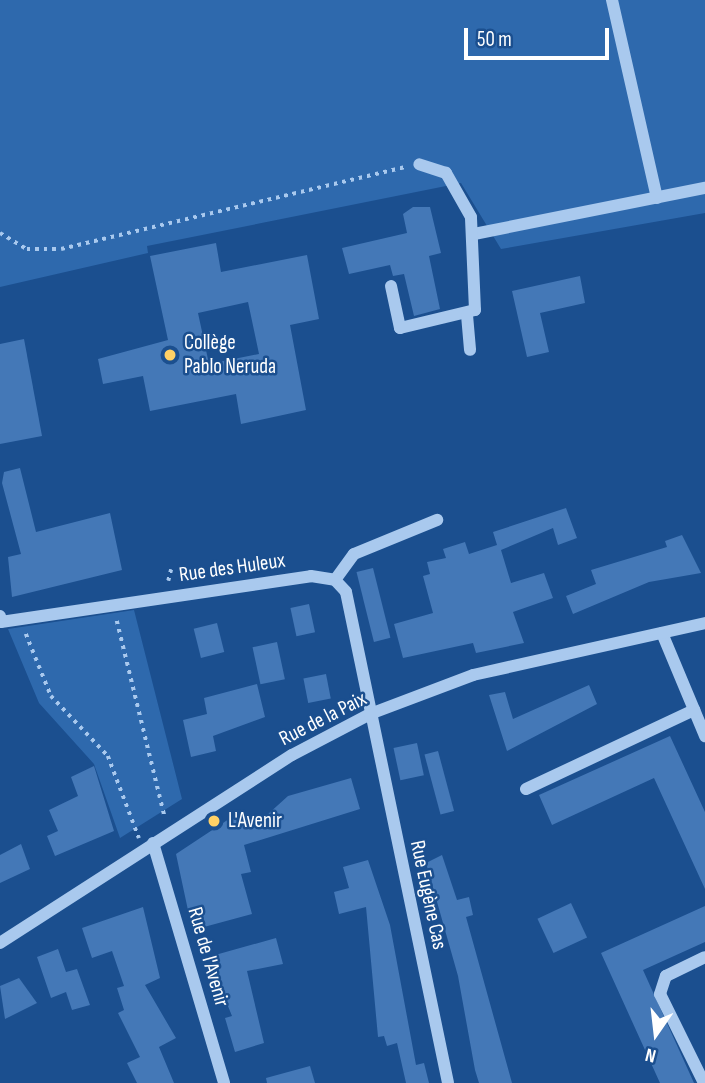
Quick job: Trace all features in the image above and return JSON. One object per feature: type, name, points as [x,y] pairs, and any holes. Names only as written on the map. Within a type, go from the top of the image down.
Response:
[{"type":"street","points":[[612,0],[657,198]]},
{"type":"street","points":[[391,286],[400,328],[467,315],[475,310],[478,286],[474,234],[446,173],[419,164]]},
{"type":"street","points":[[474,234],[705,188]]},
{"type":"street","points":[[467,315],[470,350]]},
{"type":"street","points":[[370,714],[346,592],[335,580],[354,554],[437,520]]},
{"type":"street","name":"Rue des Huleux","points":[[0,620],[311,576],[335,580]]},
{"type":"street","name":"Rue de la Paix","points":[[0,943],[169,833],[370,714],[473,676],[705,623]]},
{"type":"street","points":[[662,633],[705,736]]},
{"type":"street","points":[[526,789],[694,710]]},
{"type":"street","name":"Rue Eugène Cas","points":[[370,714],[448,1083]]},
{"type":"street","name":"Rue de l'Avenir","points":[[148,846],[224,1083]]},
{"type":"street","points":[[704,1083],[660,994],[666,976],[705,957]]},
{"type":"path","points":[[0,233],[27,249],[61,250],[419,164]]},
{"type":"path","points":[[113,605],[169,833]]},
{"type":"path","points":[[20,619],[51,696],[108,757],[148,846]]},
{"type":"shaded area","points":[[0,0],[705,0],[705,213],[501,249],[461,183],[147,246],[148,253],[0,287]]},
{"type":"shaded area","points":[[134,610],[182,799],[120,838],[94,764],[39,703],[8,629]]},
{"type":"building","points":[[413,207],[430,207],[441,253],[429,256],[440,309],[414,316],[404,274],[393,276],[390,265],[349,274],[342,248],[407,233],[403,214]]},
{"type":"building","points":[[216,243],[221,272],[307,255],[319,319],[290,325],[306,410],[241,424],[236,394],[150,411],[143,376],[103,384],[98,359],[168,340],[150,256]],"holes":[[[248,302],[259,354],[209,364],[198,313]]]},
{"type":"building","points":[[580,276],[585,303],[540,313],[549,352],[527,357],[512,291]]},
{"type":"building","points":[[24,339],[42,436],[0,444],[0,344]]},
{"type":"building","points":[[20,468],[36,532],[110,513],[122,570],[12,597],[8,557],[21,554],[2,483],[4,472]]},
{"type":"building","points":[[566,508],[577,538],[558,545],[553,528],[501,550],[511,583],[544,573],[553,598],[513,612],[524,643],[476,653],[473,643],[403,658],[394,624],[433,613],[423,576],[430,574],[427,562],[446,558],[443,549],[465,542],[469,554],[497,545],[493,532]]},
{"type":"building","points":[[682,535],[701,573],[649,582],[573,614],[566,596],[596,584],[591,570],[667,547],[665,541]]},
{"type":"building","points":[[373,568],[390,638],[374,642],[357,572]]},
{"type":"building","points":[[309,604],[315,632],[296,636],[290,608]]},
{"type":"building","points":[[217,623],[224,652],[201,658],[194,629]]},
{"type":"building","points":[[277,642],[285,679],[260,684],[253,647]]},
{"type":"building","points":[[326,674],[331,699],[308,703],[303,678]]},
{"type":"building","points":[[257,684],[265,717],[213,736],[216,751],[191,757],[183,720],[207,714],[204,698]]},
{"type":"building","points":[[589,685],[597,704],[507,751],[489,695],[505,692],[513,719]]},
{"type":"building","points":[[670,736],[705,812],[705,889],[654,778],[552,825],[539,795]]},
{"type":"building","points":[[417,743],[424,775],[400,780],[394,748]]},
{"type":"building","points":[[438,751],[454,811],[441,815],[424,755]]},
{"type":"building","points":[[94,766],[114,831],[55,856],[47,836],[58,831],[49,810],[78,796],[71,777]]},
{"type":"building","points":[[351,778],[360,809],[244,845],[251,872],[241,874],[252,914],[204,927],[199,912],[189,915],[176,854],[235,815],[237,822],[267,815],[288,796]]},
{"type":"building","points":[[21,844],[30,869],[0,883],[0,855]]},
{"type":"building","points":[[442,855],[457,900],[469,897],[473,915],[466,917],[512,1083],[479,1083],[475,1070],[458,976],[426,863]]},
{"type":"building","points":[[368,860],[390,925],[416,1065],[424,1063],[429,1083],[406,1083],[397,1043],[387,1046],[384,1036],[378,1037],[366,907],[339,914],[334,892],[349,888],[343,867]]},
{"type":"building","points":[[571,903],[587,937],[554,953],[537,919]]},
{"type":"building","points":[[705,906],[705,942],[643,970],[694,1083],[660,1083],[601,953]]},
{"type":"building","points":[[143,907],[160,978],[145,985],[176,1038],[159,1047],[174,1083],[137,1083],[127,1063],[140,1057],[118,1013],[124,1010],[117,988],[124,986],[112,951],[92,958],[82,928]]},
{"type":"building","points":[[276,938],[283,964],[247,971],[264,1043],[235,1052],[225,1018],[232,1016],[208,957]]},
{"type":"building","points":[[58,949],[66,972],[77,969],[90,1005],[72,1010],[66,992],[51,998],[37,957]]},
{"type":"building","points":[[19,978],[37,1003],[5,1019],[0,986]]},
{"type":"building","points":[[310,1066],[315,1083],[267,1083],[266,1078]]},
{"type":"place","name":"Collège Pablo Neruda","points":[[170,355]]},
{"type":"place","name":"L'Avenir","points":[[214,821]]}]
